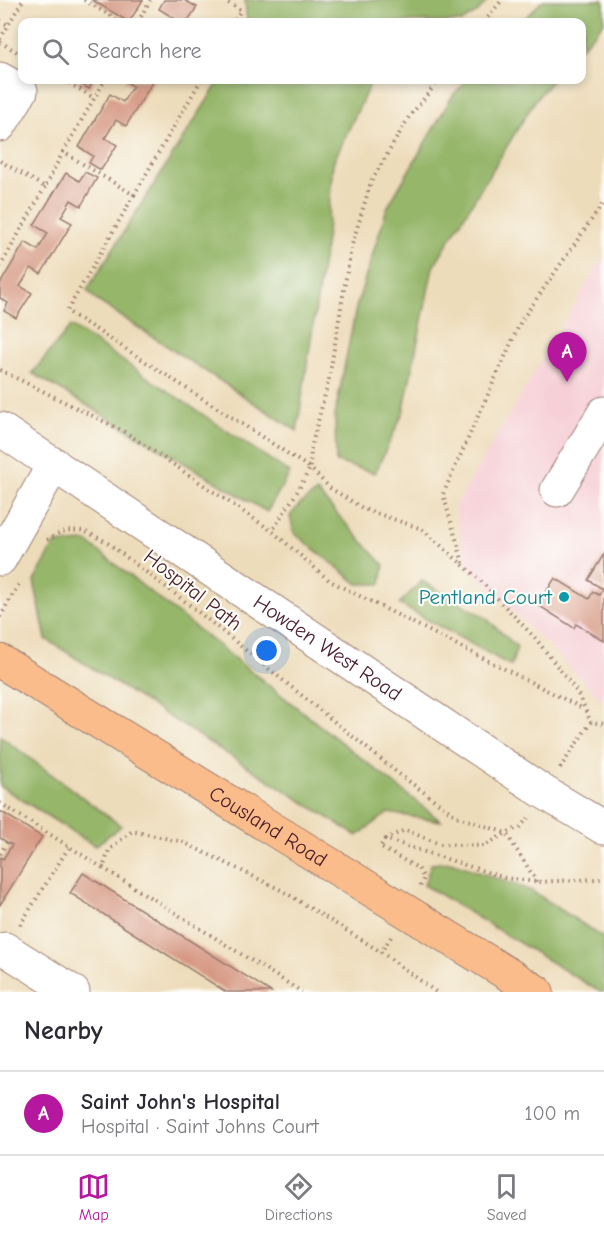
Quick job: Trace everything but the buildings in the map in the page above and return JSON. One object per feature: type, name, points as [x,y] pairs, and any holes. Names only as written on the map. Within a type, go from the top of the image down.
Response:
[{"type":"main road","name":"Cousland Road","points":[[0,662],[537,992]]},
{"type":"street","points":[[0,79],[21,91],[0,125]]},
{"type":"street","points":[[557,490],[604,414]]},
{"type":"street","name":"Howden West Road","points":[[0,429],[542,791],[604,828]]},
{"type":"street","points":[[12,567],[54,464]]},
{"type":"street","points":[[5,949],[73,992]]},
{"type":"path","points":[[18,52],[0,40],[22,0]]},
{"type":"path","points":[[84,0],[114,18]]},
{"type":"path","points":[[140,18],[150,0]]},
{"type":"path","points":[[223,0],[241,10],[236,18]]},
{"type":"path","points":[[487,18],[502,0]]},
{"type":"path","points":[[0,20],[8,25]]},
{"type":"path","points":[[71,84],[94,98]]},
{"type":"path","points":[[0,267],[103,84]]},
{"type":"path","points":[[199,84],[68,310],[310,468],[330,488],[364,509],[422,529],[463,565],[536,639],[577,692],[591,722]]},
{"type":"path","points":[[272,531],[310,468],[311,448],[329,379],[351,248],[371,183],[409,117],[436,84]]},
{"type":"path","points":[[63,152],[134,195]]},
{"type":"path","points":[[0,161],[45,187]]},
{"type":"path","points":[[463,565],[443,494],[521,321],[604,202]]},
{"type":"path","points":[[0,370],[125,432],[272,531],[330,581],[585,709]]},
{"type":"path","name":"Hospital Path","points":[[44,544],[48,538],[66,530],[84,531],[105,542],[191,606],[399,774],[446,809],[456,816],[506,833]]},
{"type":"path","points":[[0,617],[14,592],[12,567]]},
{"type":"path","points":[[591,722],[604,724]]},
{"type":"path","points":[[557,772],[591,722]]},
{"type":"path","points":[[0,803],[302,992]]},
{"type":"path","points":[[532,812],[520,827],[484,846],[440,844],[405,830],[385,839],[505,878],[537,882],[604,877]]},
{"type":"path","points":[[19,822],[22,816]]},
{"type":"path","points":[[103,868],[109,850],[132,831],[183,843],[283,891],[381,952]]},
{"type":"path","points":[[506,833],[537,882]]},
{"type":"path","points":[[0,854],[7,842]]},
{"type":"path","points":[[5,949],[69,847]]},
{"type":"shaded area","points":[[604,255],[604,702],[468,566],[454,508]]},
{"type":"green space","points":[[245,0],[488,0],[478,12],[468,18],[247,18]]},
{"type":"green space","points":[[543,0],[604,0],[604,22],[586,42],[586,18],[525,18]]},
{"type":"green space","points":[[217,84],[370,84],[333,163],[327,233],[297,431],[96,300],[87,290]]},
{"type":"green space","points":[[464,84],[549,84],[536,99],[433,267],[403,413],[375,473],[336,462],[335,414],[356,308],[387,208],[453,95]]},
{"type":"green space","points":[[71,326],[290,473],[267,512],[32,373]]},
{"type":"green space","points":[[317,492],[384,565],[381,584],[358,584],[294,533],[290,516],[300,504]]},
{"type":"green space","points":[[87,542],[441,821],[388,813],[357,836],[46,639],[34,581],[55,544]]},
{"type":"green space","points":[[422,581],[485,617],[517,647],[511,666],[399,604]]},
{"type":"green space","points":[[0,736],[121,826],[95,846],[0,786]]},
{"type":"green space","points":[[451,862],[532,891],[604,938],[604,992],[600,992],[424,885],[431,864]]},
{"type":"place","name":"Saint John's Hospital","points":[[567,382]]},
{"type":"place","name":"Pentland Court","points":[[564,597]]}]
